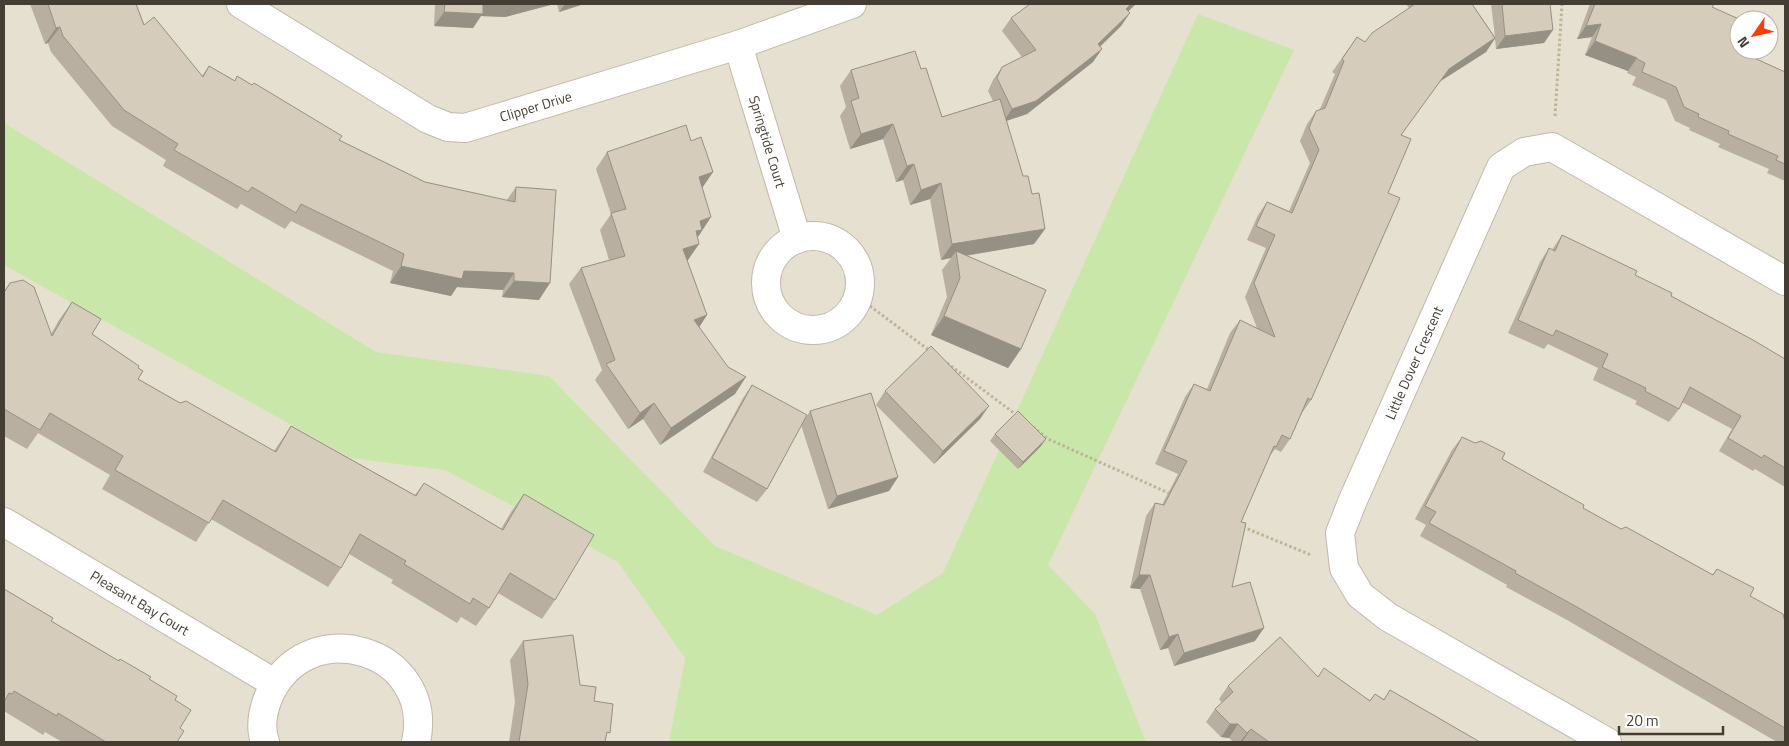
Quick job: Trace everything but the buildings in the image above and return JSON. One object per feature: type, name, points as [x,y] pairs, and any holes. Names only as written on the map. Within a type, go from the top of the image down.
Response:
[{"type":"street","name":"Clipper Drive","points":[[241,4],[428,118],[448,127],[466,128],[499,120],[738,45],[852,4]]},
{"type":"street","name":"Springtide Court","points":[[738,45],[797,239]]},
{"type":"street","points":[[1552,147],[1785,281]]},
{"type":"street","name":"Little Dover Crescent","points":[[1552,147],[1524,152],[1501,167],[1340,533],[1344,568],[1360,595],[1388,617],[1607,742]]},
{"type":"street","points":[[815,236],[841,245],[852,257],[860,279],[858,297],[846,318],[829,328],[810,330],[796,327],[777,314],[771,305],[766,289],[769,265],[782,247],[797,239],[815,236]]},
{"type":"street","name":"Pleasant Bay Court","points":[[4,522],[274,682]]},
{"type":"street","points":[[265,742],[262,736],[264,708],[274,682],[293,663],[329,648],[356,649],[388,663],[406,683],[415,702],[419,729],[416,742]]},
{"type":"path","points":[[1552,147],[1558,90],[1562,4]]},
{"type":"path","points":[[858,297],[932,352]]},
{"type":"path","points":[[939,358],[1048,438],[1180,498]]},
{"type":"path","points":[[1242,526],[1344,568]]},
{"type":"shaded area","points":[[4,4],[1785,4],[1785,742],[4,742]]},
{"type":"green space","points":[[1198,14],[1294,50],[1048,565],[1095,614],[1146,742],[669,742],[685,658],[618,562],[445,470],[351,458],[4,265],[4,123],[376,352],[549,376],[715,546],[877,615],[943,573]]}]
